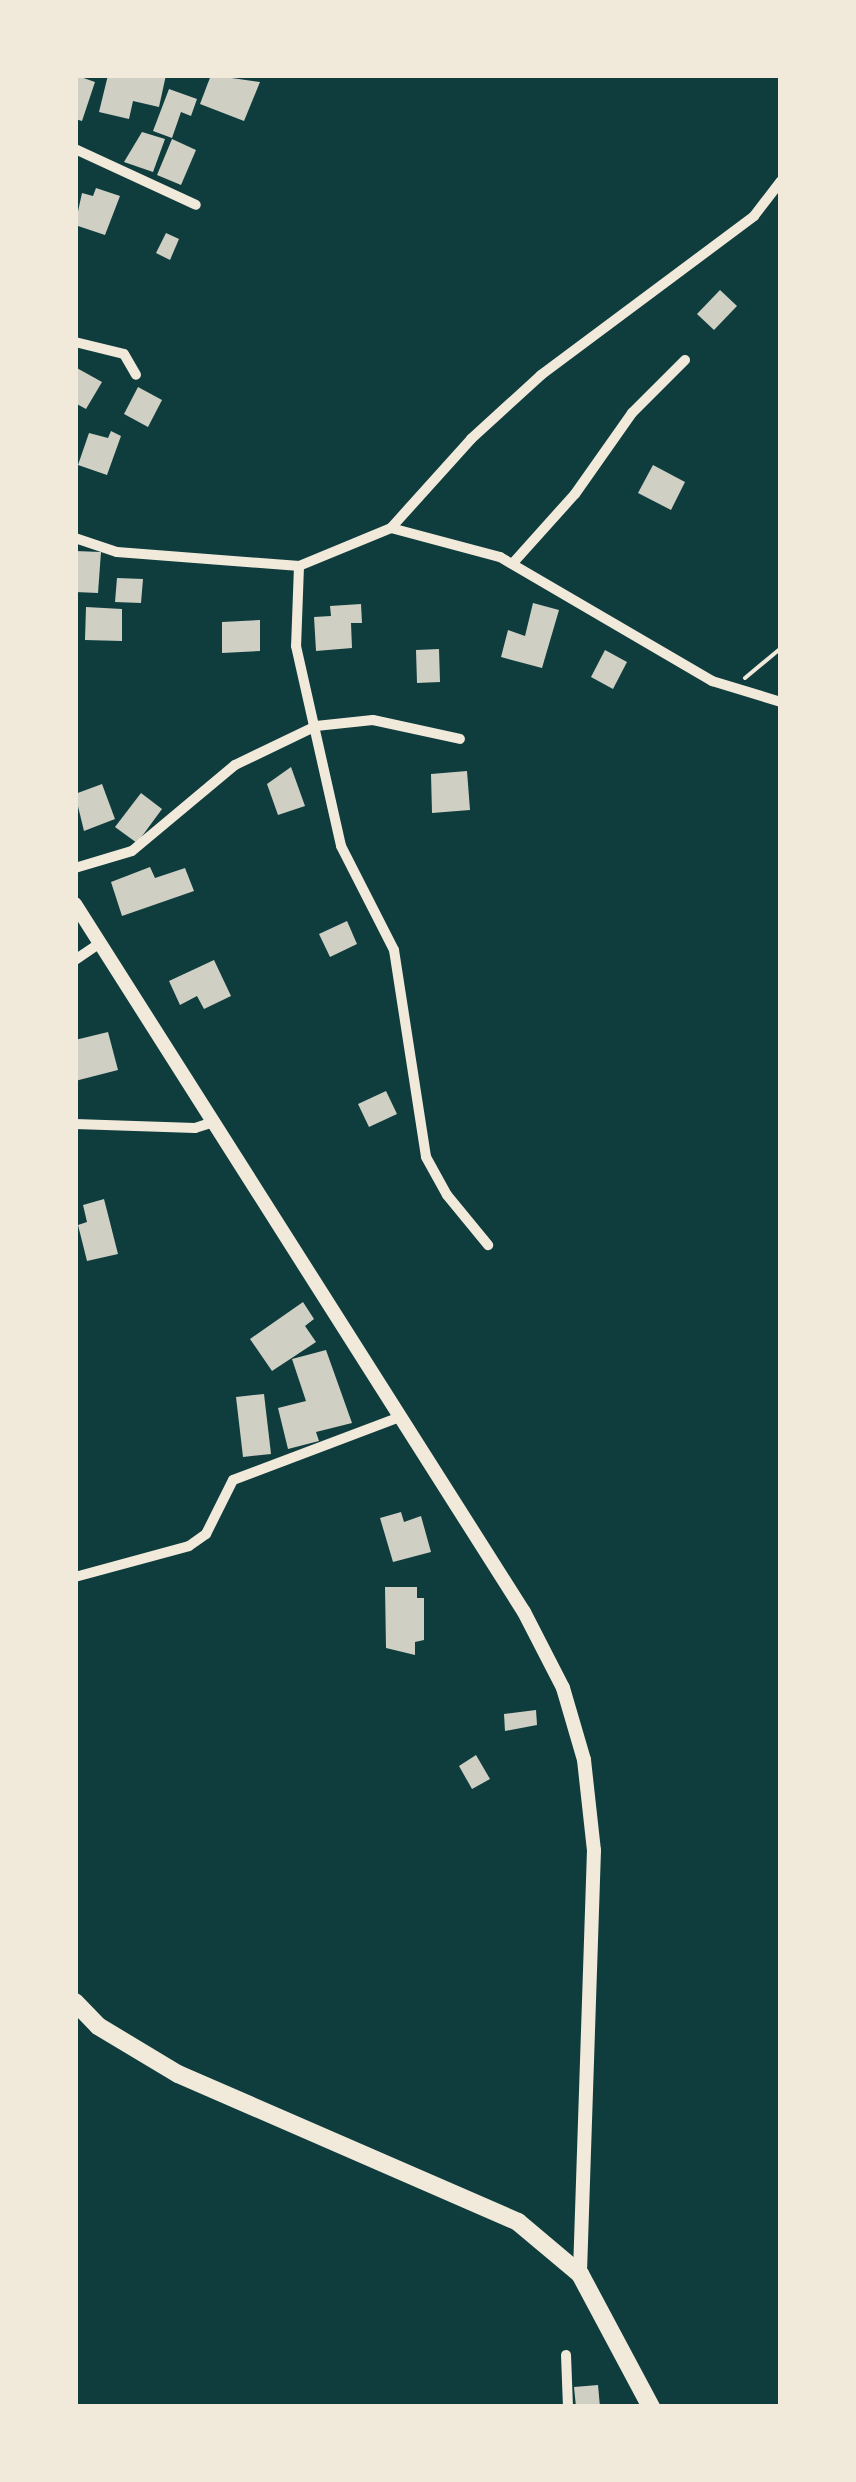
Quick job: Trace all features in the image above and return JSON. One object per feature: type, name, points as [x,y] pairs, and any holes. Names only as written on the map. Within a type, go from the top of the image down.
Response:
[{"type":"main road","points":[[75,2002],[98,2026],[178,2074],[518,2222],[580,2274],[651,2407]]},
{"type":"street","points":[[75,148],[196,204]]},
{"type":"street","points":[[75,538],[118,552],[299,566],[391,528],[471,439],[541,376],[754,216],[781,181]]},
{"type":"street","points":[[75,342],[124,354],[136,375]]},
{"type":"street","points":[[513,563],[575,494],[632,413],[685,360]]},
{"type":"street","points":[[391,528],[513,563],[734,687],[781,702]]},
{"type":"street","points":[[299,566],[296,646],[341,846],[394,950],[426,1157],[447,1196],[488,1245]]},
{"type":"street","points":[[75,868],[132,851],[234,765],[316,726],[374,720],[460,739]]},
{"type":"street","points":[[75,904],[524,1612],[562,1688],[584,1760],[594,1850],[580,2274]]},
{"type":"street","points":[[75,960],[100,943]]},
{"type":"street","points":[[75,1124],[195,1128],[213,1122]]},
{"type":"street","points":[[75,1577],[189,1546],[206,1534],[233,1480],[400,1417]]},
{"type":"street","points":[[566,2355],[568,2407]]},
{"type":"path","points":[[734,687],[781,648]]},
{"type":"building","points":[[75,75],[95,82],[82,121],[75,119]]},
{"type":"building","points":[[108,75],[166,75],[159,107],[133,101],[129,119],[99,112]]},
{"type":"building","points":[[211,75],[260,82],[244,121],[200,104]]},
{"type":"building","points":[[169,89],[197,99],[191,116],[181,112],[172,138],[153,131]]},
{"type":"building","points":[[142,132],[165,139],[153,172],[124,162]]},
{"type":"building","points":[[172,139],[196,150],[181,185],[157,175]]},
{"type":"building","points":[[96,188],[120,196],[105,235],[75,225],[82,193],[93,196]]},
{"type":"building","points":[[166,233],[179,239],[170,260],[156,253]]},
{"type":"building","points":[[720,290],[737,306],[714,330],[697,314]]},
{"type":"building","points":[[75,367],[102,382],[86,409],[75,403]]},
{"type":"building","points":[[138,387],[162,400],[148,427],[124,414]]},
{"type":"building","points":[[111,431],[121,436],[107,475],[78,465],[89,433],[108,438]]},
{"type":"building","points":[[653,465],[685,482],[671,510],[638,493]]},
{"type":"building","points":[[75,551],[101,552],[98,593],[75,592]]},
{"type":"building","points":[[117,578],[143,579],[141,603],[115,602]]},
{"type":"building","points":[[533,603],[559,610],[542,668],[501,657],[508,630],[525,636]]},
{"type":"building","points":[[361,604],[362,623],[351,623],[352,648],[316,651],[314,617],[331,616],[330,606]]},
{"type":"building","points":[[86,607],[122,609],[122,641],[85,640]]},
{"type":"building","points":[[260,620],[260,651],[222,653],[222,622]]},
{"type":"building","points":[[439,649],[440,682],[417,683],[416,650]]},
{"type":"building","points":[[605,650],[627,662],[613,689],[591,677]]},
{"type":"building","points":[[291,767],[305,806],[278,815],[267,784]]},
{"type":"building","points":[[467,771],[470,810],[432,813],[431,774]]},
{"type":"building","points":[[102,784],[115,819],[84,831],[75,794]]},
{"type":"building","points":[[141,793],[162,809],[137,843],[115,827]]},
{"type":"building","points":[[150,867],[155,878],[185,868],[194,891],[122,916],[111,882]]},
{"type":"building","points":[[347,921],[357,944],[330,957],[319,934]]},
{"type":"building","points":[[214,960],[231,996],[204,1009],[197,996],[180,1005],[169,981]]},
{"type":"building","points":[[108,1032],[118,1070],[75,1081],[75,1040]]},
{"type":"building","points":[[386,1091],[397,1114],[369,1127],[358,1104]]},
{"type":"building","points":[[104,1199],[118,1254],[87,1261],[78,1225],[87,1222],[83,1205]]},
{"type":"building","points":[[303,1302],[314,1319],[305,1326],[316,1342],[272,1371],[250,1339]]},
{"type":"building","points":[[326,1350],[352,1423],[316,1432],[319,1441],[288,1449],[278,1408],[306,1401],[292,1359]]},
{"type":"building","points":[[264,1394],[271,1454],[243,1457],[236,1397]]},
{"type":"building","points":[[401,1512],[404,1522],[421,1516],[431,1552],[393,1562],[380,1518]]},
{"type":"building","points":[[385,1587],[417,1587],[417,1598],[424,1598],[424,1640],[415,1642],[415,1655],[386,1648]]},
{"type":"building","points":[[536,1710],[537,1725],[505,1731],[504,1714]]},
{"type":"building","points":[[476,1755],[490,1779],[472,1789],[459,1766]]},
{"type":"building","points":[[598,2385],[600,2407],[576,2407],[574,2387]]}]
